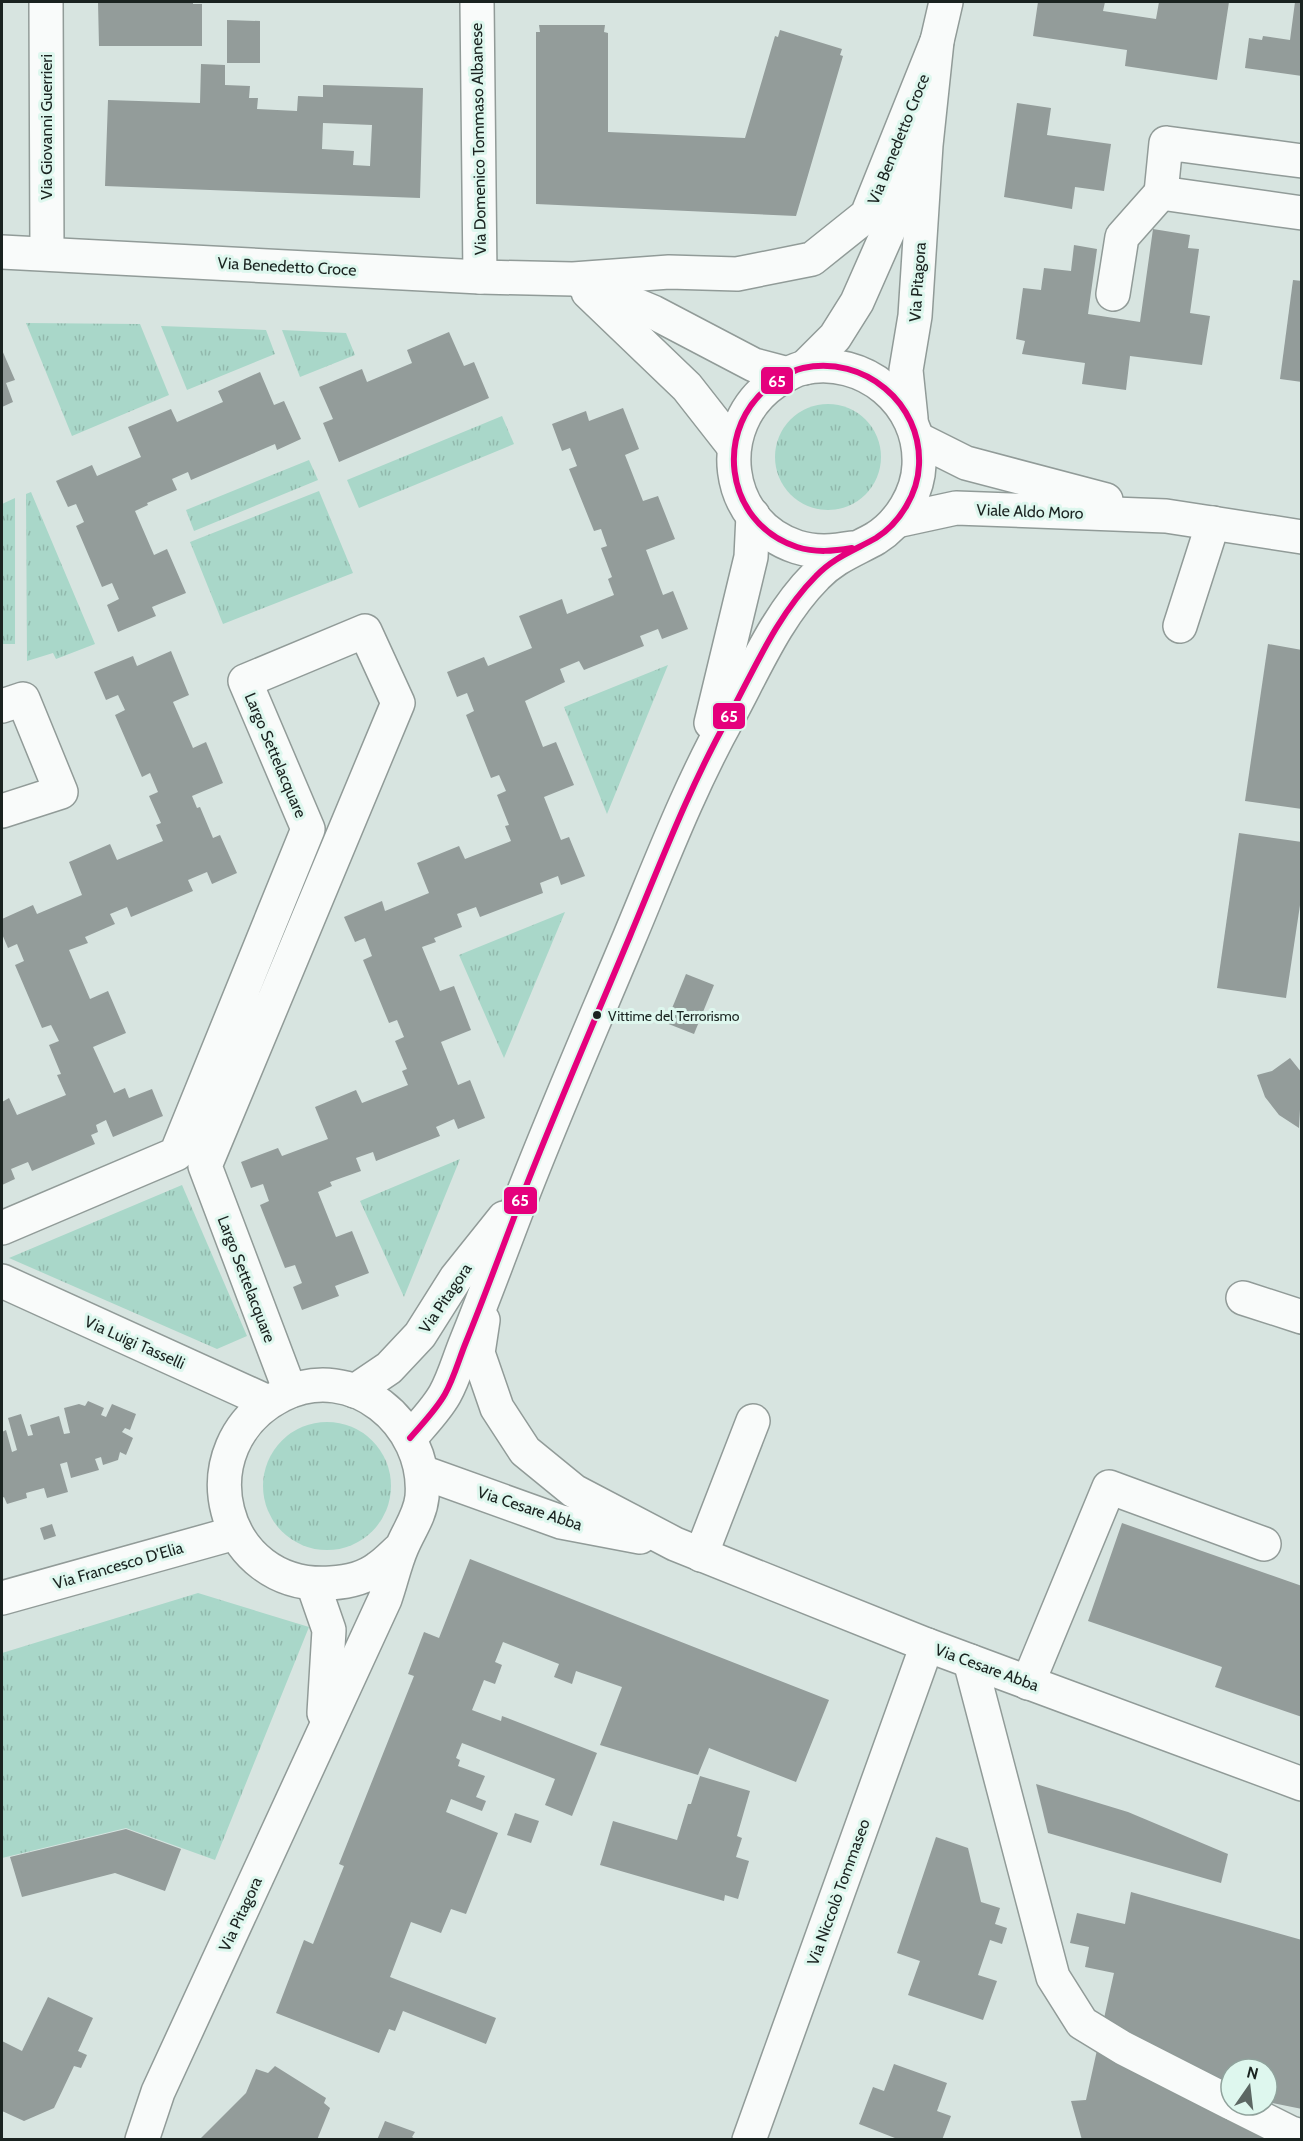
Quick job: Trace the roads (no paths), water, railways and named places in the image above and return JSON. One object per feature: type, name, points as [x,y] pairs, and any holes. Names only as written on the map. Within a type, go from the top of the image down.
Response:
[{"type":"street","name":"Via Giovanni Guerrieri","points":[[46,2],[46,253]]},
{"type":"street","name":"Via Domenico Tommaso Albanese","points":[[477,2],[480,277]]},
{"type":"street","name":"Via Pitagora","points":[[926,145],[857,302],[835,337],[796,371],[761,392],[743,417],[734,447],[734,471],[740,494],[753,515],[773,535],[798,547],[825,552],[852,548],[876,538],[896,521],[912,496],[920,468],[906,370],[915,316],[926,145],[937,41],[946,2]]},
{"type":"street","name":"Via Benedetto Croce","points":[[2,252],[480,277],[573,279],[669,272],[737,274],[812,260],[867,215],[937,41]]},
{"type":"street","points":[[1113,294],[1122,237],[1161,193],[1166,143],[1302,161]]},
{"type":"street","points":[[1161,193],[1302,213]]},
{"type":"street","name":"Via Benedetto Croce","points":[[573,279],[653,312],[754,366],[796,371]]},
{"type":"street","points":[[573,279],[687,387],[734,447]]},
{"type":"street","points":[[796,371],[836,366],[866,374],[892,393],[914,428]]},
{"type":"street","name":"Viale Aldo Moro","points":[[914,428],[966,463],[1166,516],[1302,537]]},
{"type":"street","name":"Viale Aldo Moro","points":[[896,521],[956,508],[1166,516]]},
{"type":"street","name":"Via Pitagora","points":[[700,769],[749,567],[753,515]]},
{"type":"street","points":[[1180,626],[1213,524]]},
{"type":"street","name":"Via Pitagora","points":[[410,1438],[444,1395],[524,1193],[700,769],[783,616],[816,575],[852,548]]},
{"type":"street","name":"Largo Settelacquare","points":[[191,1160],[398,704],[365,631],[245,681],[308,829],[191,1160],[279,1397]]},
{"type":"street","points":[[2,706],[23,699],[61,792],[2,811]]},
{"type":"street","points":[[2,1228],[191,1160]]},
{"type":"street","name":"Via Pitagora","points":[[355,1391],[389,1368],[420,1335],[456,1278],[524,1193]]},
{"type":"street","name":"Via Luigi Tasselli","points":[[2,1281],[279,1397]]},
{"type":"street","name":"Via Cesare Abba","points":[[487,1290],[478,1353],[497,1408],[525,1450],[574,1491],[688,1549],[927,1645],[1302,1784]]},
{"type":"street","points":[[1243,1298],[1302,1317]]},
{"type":"street","name":"Via Pitagora","points":[[142,2139],[158,2092],[385,1599],[402,1547],[415,1524],[422,1498],[422,1472],[410,1438],[396,1418],[377,1402],[355,1391],[322,1386],[279,1397],[246,1422],[230,1447],[223,1475],[225,1505],[235,1533],[255,1558],[282,1576],[313,1584],[346,1582],[377,1569],[402,1547]]},
{"type":"street","points":[[688,1549],[753,1421]]},
{"type":"street","name":"Via Cesare Abba","points":[[422,1472],[561,1522],[688,1549]]},
{"type":"street","points":[[1028,1683],[1110,1487],[1264,1544]]},
{"type":"street","name":"Via Francesco D'Elia","points":[[2,1598],[235,1533]]},
{"type":"street","name":"Via Pitagora","points":[[313,1584],[329,1630],[321,1736]]},
{"type":"street","name":"Via Niccolò Tommaseo","points":[[749,2139],[927,1645]]},
{"type":"street","points":[[970,1661],[1053,1977],[1082,2023],[1123,2048],[1219,2097]]},
{"type":"street","name":"Via Pitagora","points":[[116,2139],[158,2092]]},
{"type":"street","points":[[1258,2117],[1295,2136]]},
{"type":"place","name":"Vittime del Terrorismo","points":[[597,1015]]}]
